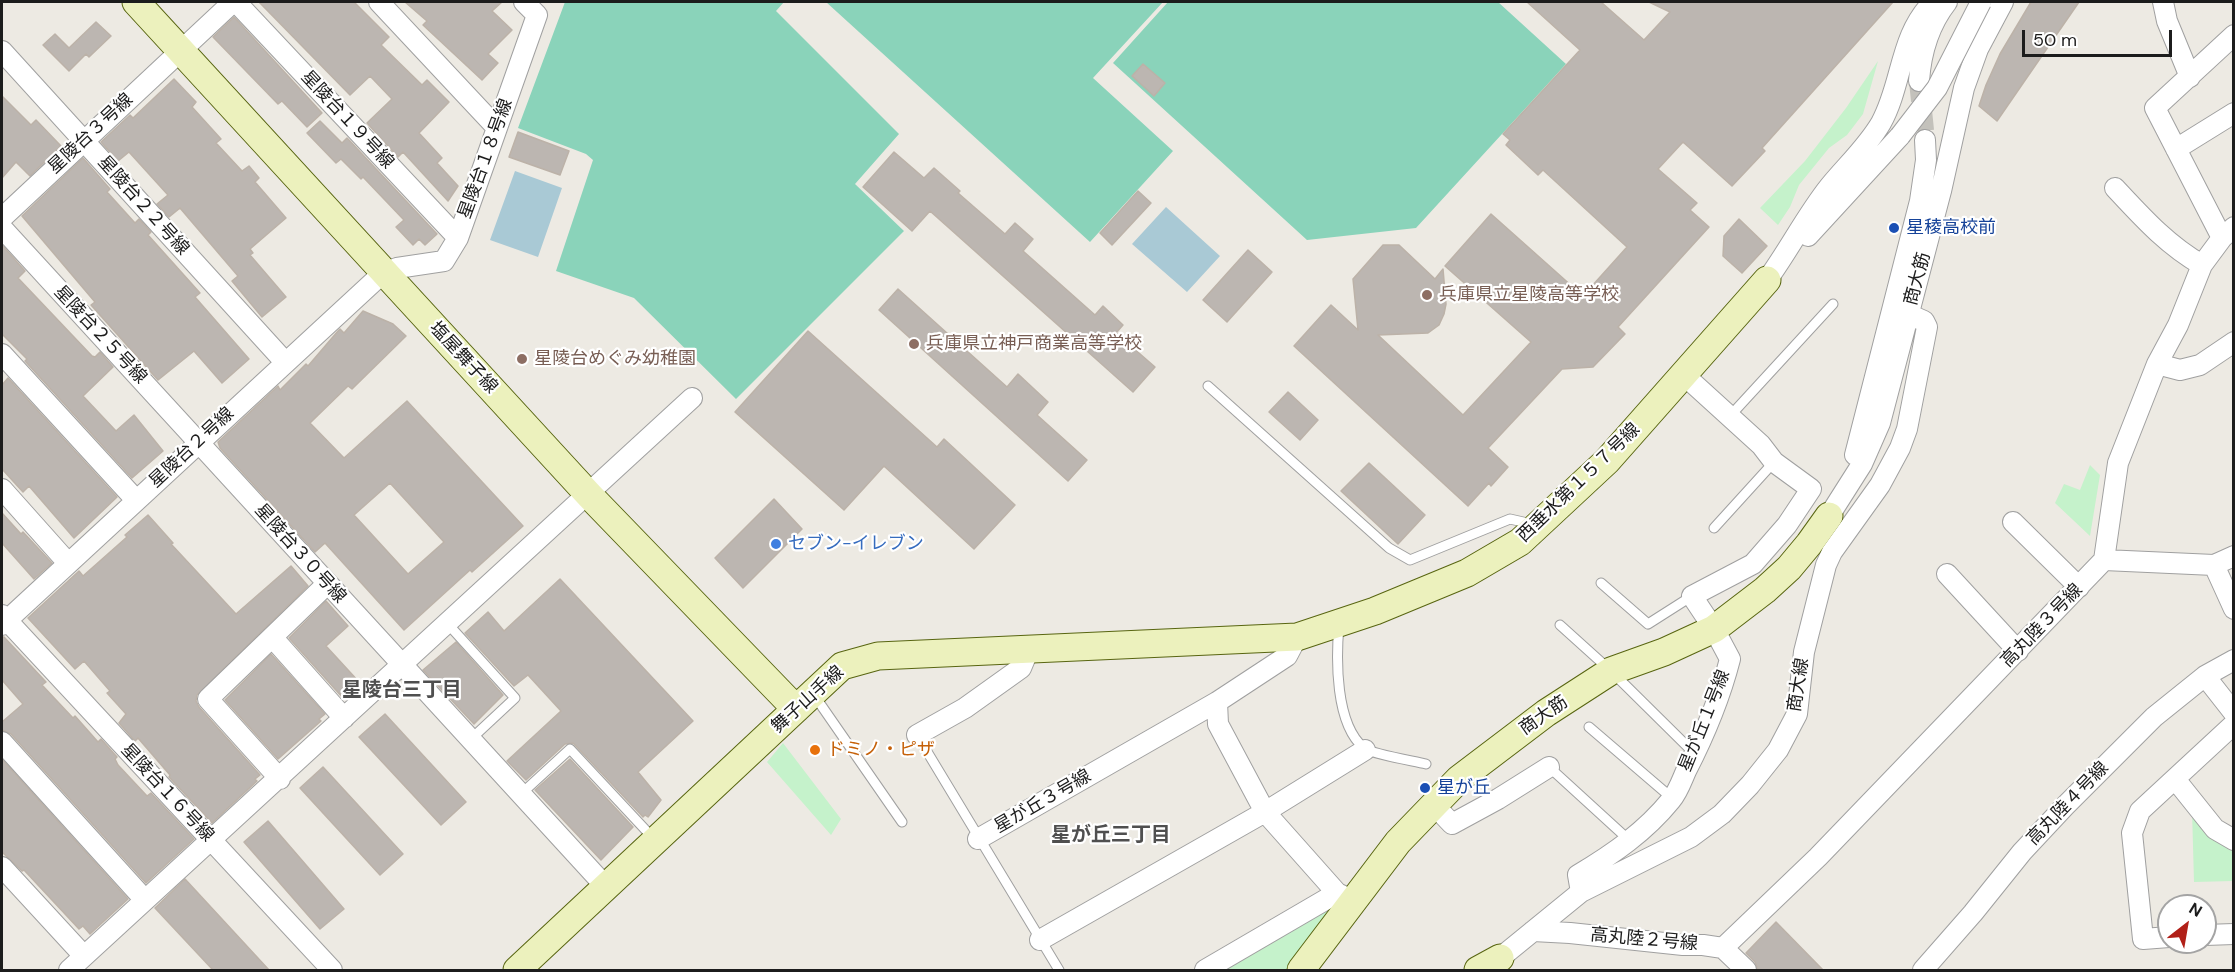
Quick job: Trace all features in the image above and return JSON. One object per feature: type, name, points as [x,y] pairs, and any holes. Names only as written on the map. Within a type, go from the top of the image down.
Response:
[{"type":"street","name":"塩屋舞子線","points":[[136,2],[589,495],[804,701]]},
{"type":"street","name":"星陵台３号線","points":[[2,218],[234,2]]},
{"type":"street","name":"星陵台１９号線","points":[[234,2],[458,238]]},
{"type":"street","points":[[379,2],[497,128]]},
{"type":"street","name":"西垂水第１５７号線","points":[[1297,637],[1375,611],[1467,573],[1520,542],[1607,461],[1767,280],[1828,188],[1859,153],[1880,124],[1894,90],[1908,38],[1916,22],[1933,2]]},
{"type":"street","points":[[1919,81],[1925,44],[1932,26],[1947,2]]},
{"type":"street","points":[[1767,280],[1900,136],[1937,88],[1981,2]]},
{"type":"street","name":"商大筋","points":[[1301,970],[1345,896],[1459,779],[1546,713],[1611,671],[1664,651],[1714,628],[1765,590],[1789,568],[1809,544],[1851,483],[1872,444],[1886,405],[1941,191],[1964,88],[1978,49],[2003,2]]},
{"type":"street","points":[[2163,2],[2167,21],[2190,77]]},
{"type":"street","name":"星陵台１８号線","points":[[383,273],[397,268],[444,261],[458,238],[497,128],[534,6]]},
{"type":"street","points":[[2234,35],[2155,108],[2176,149],[2228,233],[2202,265],[2178,325],[2157,364],[2118,463],[2104,560],[2214,565],[2234,556]]},
{"type":"street","name":"星陵台２２号線","points":[[2,51],[285,362]]},
{"type":"street","points":[[2176,149],[2234,113]]},
{"type":"street","name":"商大筋","points":[[1829,516],[1854,460],[1868,409],[1920,201],[1925,170],[1925,140]]},
{"type":"street","points":[[2115,188],[2150,226],[2181,253],[2202,265]]},
{"type":"street","name":"星陵台２５号線","points":[[2,228],[199,442]]},
{"type":"street","name":"星陵台２号線","points":[[3,620],[383,273]]},
{"type":"street","name":"商大線","points":[[1489,964],[1581,892],[1691,837],[1722,814],[1778,750],[1797,714],[1804,652],[1826,565],[1832,552],[1880,485],[1900,448],[1907,429],[1927,327],[1924,321],[1908,314]]},
{"type":"street","points":[[2157,364],[2180,370],[2200,365],[2234,342]]},
{"type":"street","points":[[2,354],[136,500]]},
{"type":"street","points":[[1684,375],[1761,445],[1774,462],[1810,489],[1787,525],[1753,564],[1692,596]]},
{"type":"street","points":[[69,970],[280,779],[692,398]]},
{"type":"street","name":"星陵台３０号線","points":[[199,442],[607,888]]},
{"type":"street","points":[[2,489],[68,563]]},
{"type":"street","points":[[2013,522],[2079,587]]},
{"type":"street","name":"高丸陸３号線","points":[[1724,948],[1818,857],[2104,560]]},
{"type":"street","points":[[2214,565],[2234,609]]},
{"type":"street","points":[[1947,574],[2018,651]]},
{"type":"street","points":[[280,779],[208,699],[327,584]]},
{"type":"street","name":"星が丘１号線","points":[[1581,892],[1578,875],[1615,853],[1630,841],[1672,799],[1695,754],[1724,683],[1730,659],[1714,628],[1692,596]]},
{"type":"street","name":"星陵台１６号線","points":[[3,620],[332,970]]},
{"type":"street","points":[[272,637],[344,718]]},
{"type":"street","points":[[1206,970],[1345,896],[1265,812],[1218,724],[1217,702],[1287,656],[1297,637]]},
{"type":"street","name":"舞子山手線","points":[[517,970],[842,666],[878,656],[1297,637]]},
{"type":"street","points":[[917,735],[966,708],[1021,668],[1029,649]]},
{"type":"street","name":"高丸陸４号線","points":[[1923,970],[2022,852],[2154,717],[2205,676],[2234,660]]},
{"type":"street","points":[[2205,676],[2234,713]]},
{"type":"street","name":"星が丘３号線","points":[[978,839],[1217,702]]},
{"type":"street","points":[[2157,938],[2143,939],[2132,833],[2140,812],[2234,724]]},
{"type":"street","points":[[2,742],[145,900]]},
{"type":"street","points":[[1040,940],[1265,812],[1365,750]]},
{"type":"street","points":[[1433,804],[1452,824],[1549,767]]},
{"type":"street","points":[[2175,779],[2215,829],[2234,840]]},
{"type":"street","points":[[2,867],[84,956]]},
{"type":"street","name":"高丸陸２号線","points":[[1533,931],[1724,948],[1746,970]]},
{"type":"street","points":[[2217,935],[2234,934]]},
{"type":"lane","points":[[1730,416],[1833,304]]},
{"type":"lane","points":[[1208,386],[1389,548],[1410,560],[1510,519],[1538,525]]},
{"type":"lane","points":[[1714,528],[1774,462]]},
{"type":"lane","points":[[1601,583],[1648,624],[1692,596]]},
{"type":"lane","points":[[447,623],[515,698],[471,739]]},
{"type":"lane","points":[[1340,623],[1337,682],[1350,732],[1365,750],[1426,764]]},
{"type":"lane","points":[[1560,625],[1611,671],[1695,754]]},
{"type":"lane","points":[[804,701],[902,822]]},
{"type":"lane","points":[[1589,727],[1672,799]]},
{"type":"lane","points":[[917,735],[978,839]]},
{"type":"lane","points":[[521,794],[570,749],[656,841]]},
{"type":"lane","points":[[1549,767],[1630,841]]},
{"type":"lane","name":"星が丘３号線","points":[[978,839],[1059,970]]},
{"type":"green space","points":[[565,2],[784,2],[776,11],[899,134],[855,184],[904,231],[736,399],[634,298],[556,271],[593,160],[586,154],[518,128]]},
{"type":"green space","points":[[826,2],[1163,2],[1093,78],[1173,151],[1090,242]]},
{"type":"green space","points":[[1168,2],[1498,2],[1566,64],[1416,228],[1307,240],[1113,63]]},
{"type":"green space","points":[[1878,61],[1863,114],[1847,135],[1829,148],[1799,185],[1790,207],[1778,225],[1760,208],[1805,161],[1846,108]]},
{"type":"green space","points":[[2090,465],[2100,475],[2090,536],[2055,503],[2064,484],[2080,490]]},
{"type":"green space","points":[[783,743],[841,819],[831,835],[767,762]]},
{"type":"green space","points":[[2192,810],[2210,837],[2233,850],[2233,881],[2194,882]]},
{"type":"green space","points":[[1337,899],[1344,902],[1287,970],[1218,970]]},
{"type":"water","points":[[515,171],[562,188],[538,257],[490,240]]},
{"type":"water","points":[[1166,207],[1220,256],[1187,292],[1132,244]]},
{"type":"building","points":[[259,2],[354,2],[389,37],[381,45],[422,85],[427,80],[449,102],[419,133],[442,158],[437,163],[458,186],[448,201],[403,152],[398,157],[367,123],[392,99],[370,76],[350,95]]},
{"type":"building","points":[[405,2],[502,2],[492,11],[512,30],[488,54],[498,63],[482,80],[423,25],[427,21]]},
{"type":"building","points":[[1527,2],[1601,2],[1644,40],[1670,12],[1649,2],[1893,2],[1762,148],[1765,151],[1732,186],[1683,142],[1658,169],[1697,203],[1690,210],[1709,227],[1618,327],[1625,334],[1593,367],[1562,369],[1488,448],[1508,467],[1491,486],[1489,483],[1468,506],[1294,346],[1331,305],[1358,330],[1353,279],[1383,245],[1399,245],[1435,279],[1443,269],[1446,304],[1444,314],[1439,325],[1428,333],[1378,335],[1463,415],[1531,342],[1445,266],[1491,214],[1583,296],[1627,247],[1543,170],[1538,175],[1506,145],[1510,140],[1503,134],[1580,50]]},
{"type":"building","points":[[2031,2],[2079,2],[1997,121],[1979,106],[2000,54]]},
{"type":"building","points":[[234,17],[322,113],[307,127],[282,101],[278,104],[213,37]]},
{"type":"building","points":[[96,22],[111,36],[89,57],[86,54],[69,71],[43,45],[55,34],[69,48]]},
{"type":"building","points":[[1143,64],[1165,83],[1154,96],[1132,76]]},
{"type":"building","points":[[174,79],[196,102],[192,107],[221,139],[216,143],[242,171],[249,166],[259,178],[255,182],[286,218],[250,249],[253,253],[250,255],[286,297],[262,317],[232,281],[238,276],[180,208],[169,217],[157,204],[168,195],[129,152],[118,161],[101,142],[130,115],[133,118]]},
{"type":"building","points":[[2,96],[31,125],[36,120],[61,146],[30,176],[16,162],[2,178]]},
{"type":"building","points":[[320,121],[342,143],[347,138],[437,234],[425,245],[419,239],[413,245],[396,227],[404,220],[363,177],[361,179],[341,159],[336,163],[307,133]]},
{"type":"building","points":[[518,132],[569,151],[560,175],[509,157]]},
{"type":"building","points":[[894,152],[924,178],[934,168],[960,191],[958,193],[1005,234],[1015,223],[1033,239],[1023,251],[1095,315],[1103,306],[1123,325],[1116,333],[1155,367],[1133,392],[930,211],[912,231],[863,187]]},
{"type":"building","points":[[83,158],[110,189],[107,192],[135,223],[139,219],[151,232],[148,235],[200,293],[195,297],[249,359],[222,383],[194,351],[158,380],[91,305],[95,302],[22,216]]},
{"type":"building","points":[[1138,191],[1151,203],[1112,245],[1100,233]]},
{"type":"building","points":[[1739,219],[1767,246],[1742,273],[1723,256],[1724,236]]},
{"type":"building","points":[[2,245],[25,271],[18,278],[92,356],[95,357],[100,352],[113,367],[83,396],[116,431],[134,415],[163,451],[132,478],[25,361],[27,359],[2,334]]},
{"type":"building","points":[[1248,250],[1272,272],[1227,322],[1203,300]]},
{"type":"building","points":[[898,289],[1007,387],[1018,374],[1048,402],[1037,415],[1087,460],[1068,481],[879,310]]},
{"type":"building","points":[[363,311],[393,324],[406,336],[352,389],[348,386],[310,423],[344,458],[407,401],[523,526],[404,630],[325,543],[315,552],[220,448],[218,442],[278,386],[280,390],[306,364],[308,366],[340,329],[344,333]],"holes":[[[390,483],[444,542],[408,574],[354,515]]]},
{"type":"building","points":[[808,331],[937,447],[944,439],[1015,505],[974,549],[884,466],[844,510],[735,412]]},
{"type":"building","points":[[8,378],[117,497],[74,538],[29,486],[23,492],[2,469],[2,385]]},
{"type":"building","points":[[1288,392],[1318,420],[1300,440],[1269,412]]},
{"type":"building","points":[[1369,463],[1425,515],[1398,544],[1341,491]]},
{"type":"building","points":[[774,499],[802,529],[743,588],[715,558]]},
{"type":"building","points":[[2,513],[52,563],[34,579],[2,543]]},
{"type":"building","points":[[148,515],[173,543],[171,544],[236,614],[291,566],[308,586],[197,695],[196,701],[199,707],[260,775],[255,779],[257,781],[212,823],[169,777],[170,775],[138,738],[135,741],[119,723],[126,714],[107,693],[110,691],[84,661],[75,669],[28,618],[79,571],[83,576]]},
{"type":"building","points":[[560,579],[693,721],[638,772],[661,800],[648,817],[645,815],[643,817],[573,743],[565,744],[526,780],[507,761],[561,711],[528,675],[514,686],[465,633],[488,612],[504,631]]},
{"type":"building","points":[[326,601],[348,626],[326,646],[360,683],[343,698],[289,638]]},
{"type":"building","points":[[2,637],[46,682],[42,685],[73,718],[75,716],[98,742],[101,739],[117,757],[115,759],[118,765],[147,796],[151,793],[194,839],[146,883],[11,734],[2,730],[2,722],[23,704],[2,680]]},
{"type":"building","points":[[456,642],[503,695],[474,724],[423,670]]},
{"type":"building","points":[[271,654],[325,714],[319,719],[321,721],[278,759],[225,700]]},
{"type":"building","points":[[385,714],[466,802],[441,825],[359,737]]},
{"type":"building","points":[[2,759],[128,899],[90,934],[83,926],[79,929],[24,870],[22,871],[2,852]]},
{"type":"building","points":[[570,759],[633,827],[601,860],[535,790]]},
{"type":"building","points":[[323,767],[403,854],[380,875],[300,788]]},
{"type":"building","points":[[268,821],[344,909],[320,929],[244,842]]},
{"type":"building","points":[[185,879],[269,970],[213,970],[155,908]]},
{"type":"building","points":[[1776,922],[1823,970],[1758,970],[1755,962],[1746,953]]},
{"type":"tunnel","points":[[1919,81],[1925,140]]},
{"type":"place","name":"星稜高校前","points":[[1894,228]]},
{"type":"place","name":"兵庫県立星陵高等学校","points":[[1427,295]]},
{"type":"place","name":"兵庫県立神戸商業高等学校","points":[[914,344]]},
{"type":"place","name":"星陵台めぐみ幼稚園","points":[[522,359]]},
{"type":"place","name":"セブン-イレブン","points":[[776,544]]},
{"type":"place","name":"ドミノ・ピザ","points":[[815,750]]},
{"type":"place","name":"星が丘","points":[[1425,788]]},
{"type":"district","name":"星陵台三丁目","points":[[402,691]]},
{"type":"district","name":"星が丘三丁目","points":[[1111,836]]}]
